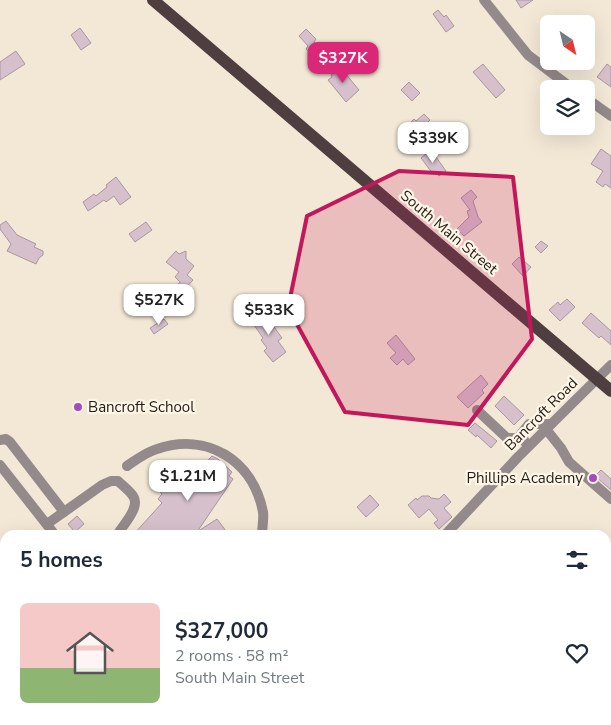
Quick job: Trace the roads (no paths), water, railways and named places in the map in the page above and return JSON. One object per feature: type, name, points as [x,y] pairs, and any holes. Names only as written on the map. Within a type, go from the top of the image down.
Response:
[{"type":"main road","name":"South Main Street","points":[[152,0],[611,391]]},
{"type":"street","points":[[484,0],[528,55],[561,80]]},
{"type":"street","points":[[595,104],[611,116]]},
{"type":"street","name":"Bancroft Road","points":[[449,530],[526,443],[548,427],[611,365]]},
{"type":"street","points":[[477,410],[507,438],[526,443]]},
{"type":"street","points":[[526,443],[521,434],[529,424],[548,427],[569,462],[611,499]]},
{"type":"street","points":[[0,440],[6,439],[10,442],[64,512]]},
{"type":"street","points":[[127,466],[156,449],[187,443],[221,452],[238,464],[253,483],[263,514],[262,530]]},
{"type":"street","points":[[0,465],[51,530]]},
{"type":"street","points":[[47,524],[102,485],[111,481],[118,481],[133,496],[136,502],[134,509],[120,530]]},
{"type":"place","name":"Bancroft School","points":[[78,407]]},
{"type":"place","name":"Phillips Academy","points":[[593,478]]}]
